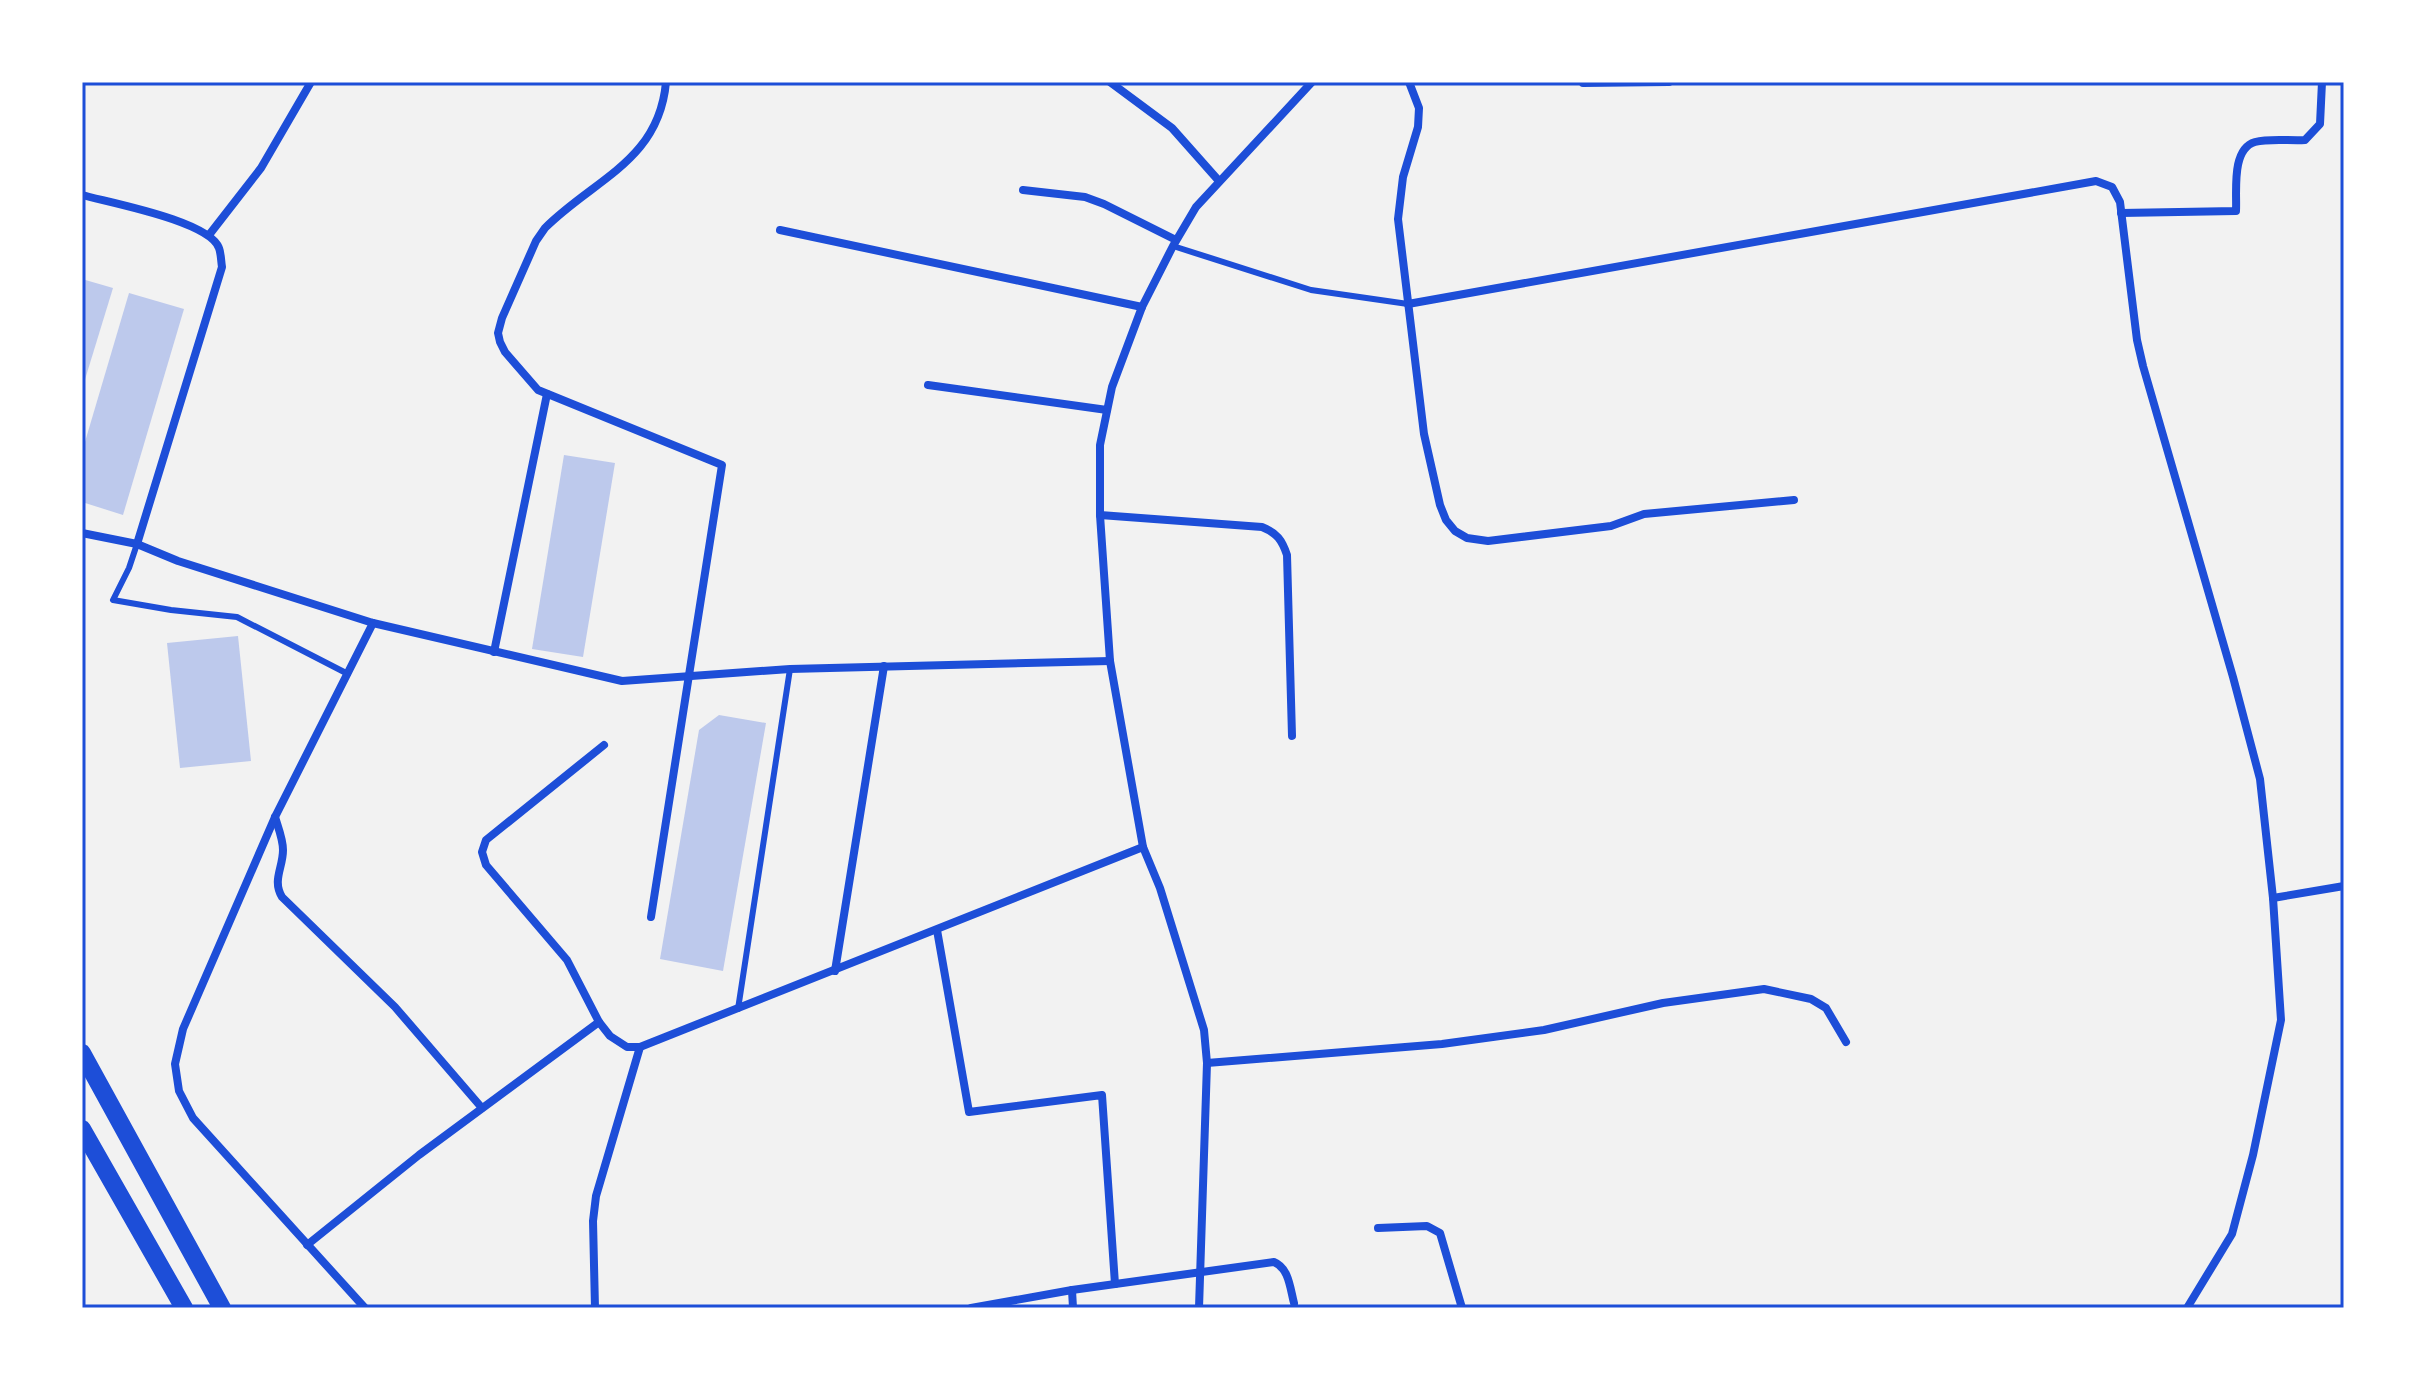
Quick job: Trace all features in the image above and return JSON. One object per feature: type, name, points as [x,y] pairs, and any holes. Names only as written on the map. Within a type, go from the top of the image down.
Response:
[{"type":"main road","points":[[82,1053],[222,1308]]},
{"type":"main road","points":[[82,1129],[184,1308]]},
{"type":"street","points":[[209,235],[261,168],[311,82]]},
{"type":"street","points":[[651,917],[722,465],[547,394],[531,382],[505,352],[498,333],[536,241],[545,228],[626,163],[651,133],[659,119],[666,82]]},
{"type":"street","points":[[1110,82],[1172,128],[1219,181]]},
{"type":"street","points":[[1199,1308],[1207,1063],[1204,1030],[1160,888],[1143,847],[1110,661],[1100,515],[1100,445],[1112,387],[1142,307],[1174,243],[1196,207],[1312,82]]},
{"type":"street","points":[[1409,82],[1419,108],[1418,127],[1403,177],[1398,219],[1424,434],[1440,505],[1455,531],[1467,538],[1488,541],[1611,526],[1644,514],[1794,500]]},
{"type":"street","points":[[1583,83],[1669,82]]},
{"type":"street","points":[[2121,213],[2236,211],[2239,158],[2244,149],[2253,142],[2305,140],[2320,124],[2322,82]]},
{"type":"street","points":[[1408,304],[2096,181],[2112,187],[2120,202],[2143,366],[2260,779],[2273,898],[2281,1020],[2259,1125],[2232,1234],[2187,1308]]},
{"type":"street","points":[[1023,190],[1085,197],[1104,204],[1174,243]]},
{"type":"street","points":[[82,195],[192,225],[209,235],[219,247],[222,267],[137,544]]},
{"type":"street","points":[[780,230],[1142,307]]},
{"type":"street","points":[[928,385],[1107,410]]},
{"type":"street","points":[[494,652],[547,394]]},
{"type":"street","points":[[1100,515],[1262,527],[1273,532],[1282,542],[1287,555],[1292,736]]},
{"type":"street","points":[[82,533],[137,544],[178,561],[373,623],[622,681],[790,669],[1110,661]]},
{"type":"street","points":[[365,1308],[193,1118],[179,1091],[175,1064],[183,1029],[275,817],[373,623]]},
{"type":"street","points":[[835,971],[884,666]]},
{"type":"street","points":[[604,745],[486,840],[482,852],[486,865],[567,960],[599,1022],[610,1036],[627,1047],[640,1047],[1143,847]]},
{"type":"street","points":[[275,817],[283,847],[277,880],[282,897],[370,980],[482,1108]]},
{"type":"street","points":[[2273,898],[2344,886]]},
{"type":"street","points":[[937,930],[969,1112],[1102,1095],[1115,1284]]},
{"type":"street","points":[[1207,1063],[1442,1044],[1544,1030],[1663,1003],[1764,989],[1811,999],[1826,1008],[1846,1042]]},
{"type":"street","points":[[307,1245],[419,1155],[599,1022]]},
{"type":"street","points":[[595,1308],[593,1221],[596,1196],[640,1047]]},
{"type":"street","points":[[1378,1228],[1427,1226],[1440,1233],[1462,1308]]},
{"type":"street","points":[[971,1308],[1072,1290],[1274,1262],[1281,1265],[1287,1277],[1294,1303]]},
{"type":"street","points":[[1072,1290],[1073,1308]]},
{"type":"lane","points":[[1174,243],[1311,290],[1408,304]]},
{"type":"lane","points":[[137,544],[113,600],[237,617],[348,674]]},
{"type":"lane","points":[[738,1009],[790,669]]},
{"type":"building","points":[[82,279],[113,288],[83,386],[82,386]]},
{"type":"building","points":[[129,293],[184,309],[123,515],[82,502],[82,452]]},
{"type":"building","points":[[564,455],[615,463],[583,657],[532,649]]},
{"type":"building","points":[[238,636],[251,761],[180,768],[167,643]]},
{"type":"building","points":[[719,715],[766,723],[723,971],[660,959],[699,730]]}]
